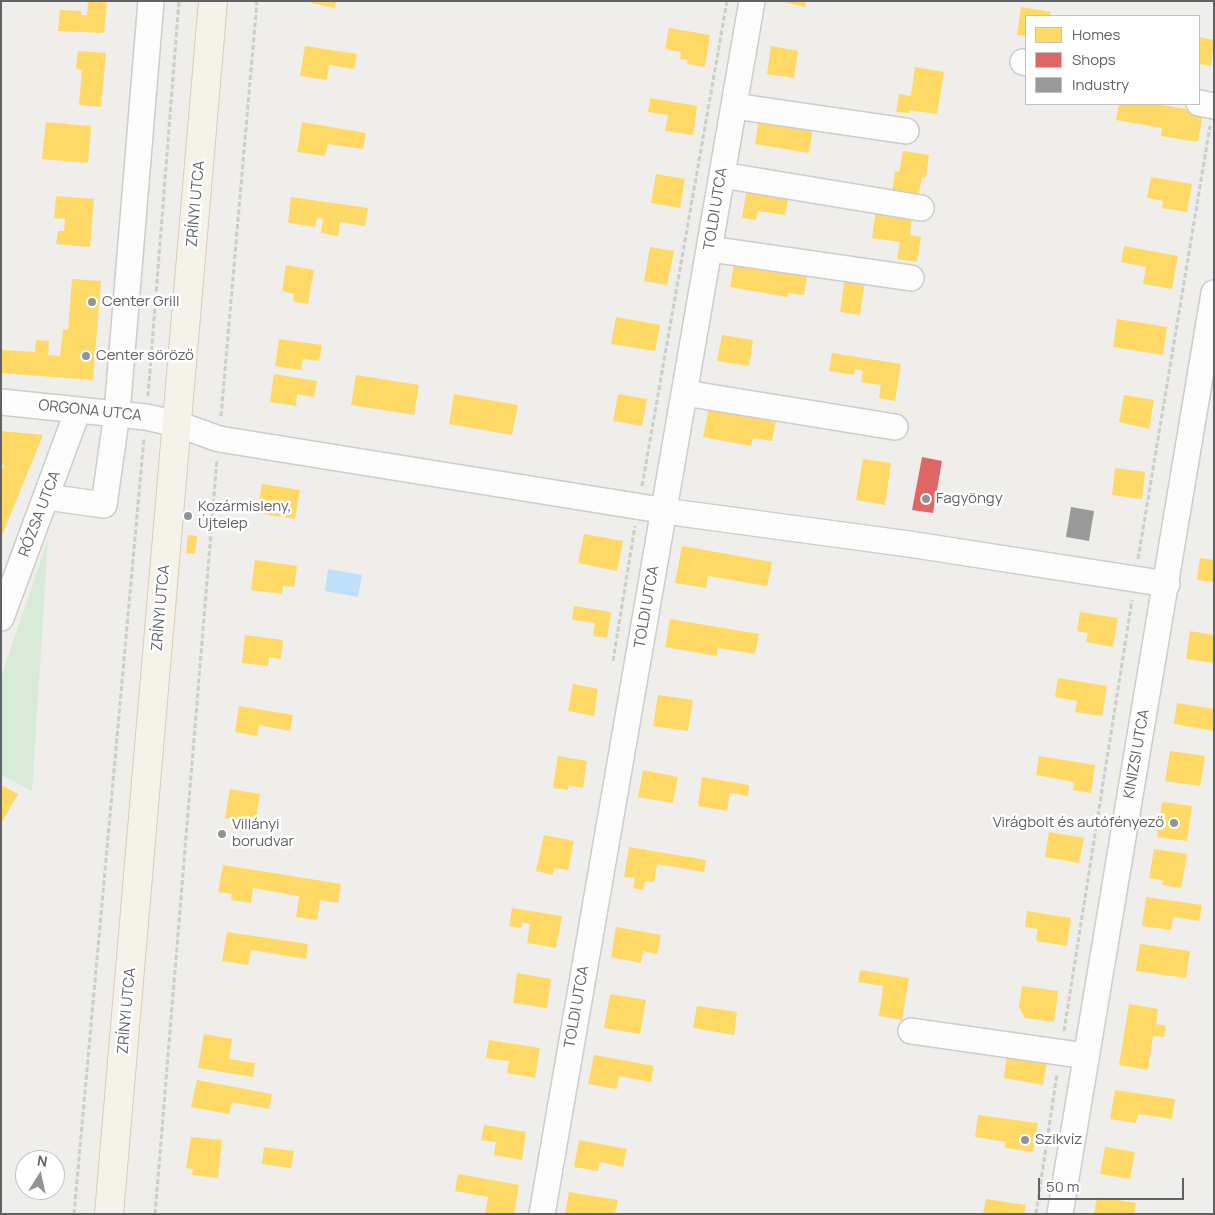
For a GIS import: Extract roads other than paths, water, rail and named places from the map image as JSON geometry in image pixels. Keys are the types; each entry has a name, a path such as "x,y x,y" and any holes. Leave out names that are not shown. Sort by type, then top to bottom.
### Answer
{"main road":[{"name":"ZRÍNYI UTCA","path":"109,1214 213,1"}],"street":[{"path":"47,497 104,505 117,413 151,1"},
{"name":"TOLDI UTCA","path":"542,1214 752,1"},
{"path":"734,106 906,131"},
{"path":"722,176 921,208"},
{"path":"710,248 911,278"},
{"name":"KINIZSI UTCA","path":"1060,1214 1167,584 1214,294"},
{"path":"685,392 895,427"},
{"name":"ORGONA UTCA","path":"1,402 146,417 177,424 218,439 664,510 909,544 1167,584"},
{"name":"RÓZSA UTCA","path":"1,618 78,410"},
{"path":"911,1031 1086,1056"}],"water":[{"path":"328,569 362,575 358,597 325,591"}],"place":[{"name":"Center Grill","path":"92,302"},
{"name":"Center söröző","path":"86,356"},
{"name":"Fagyöngy","path":"926,499"},
{"name":"Kozármisleny, Újtelep","path":"188,516"},
{"name":"Virágbolt és autófényező","path":"1174,823"},
{"name":"Villányi borudvar","path":"222,834"},
{"name":"Szikvíz","path":"1025,1140"}]}
